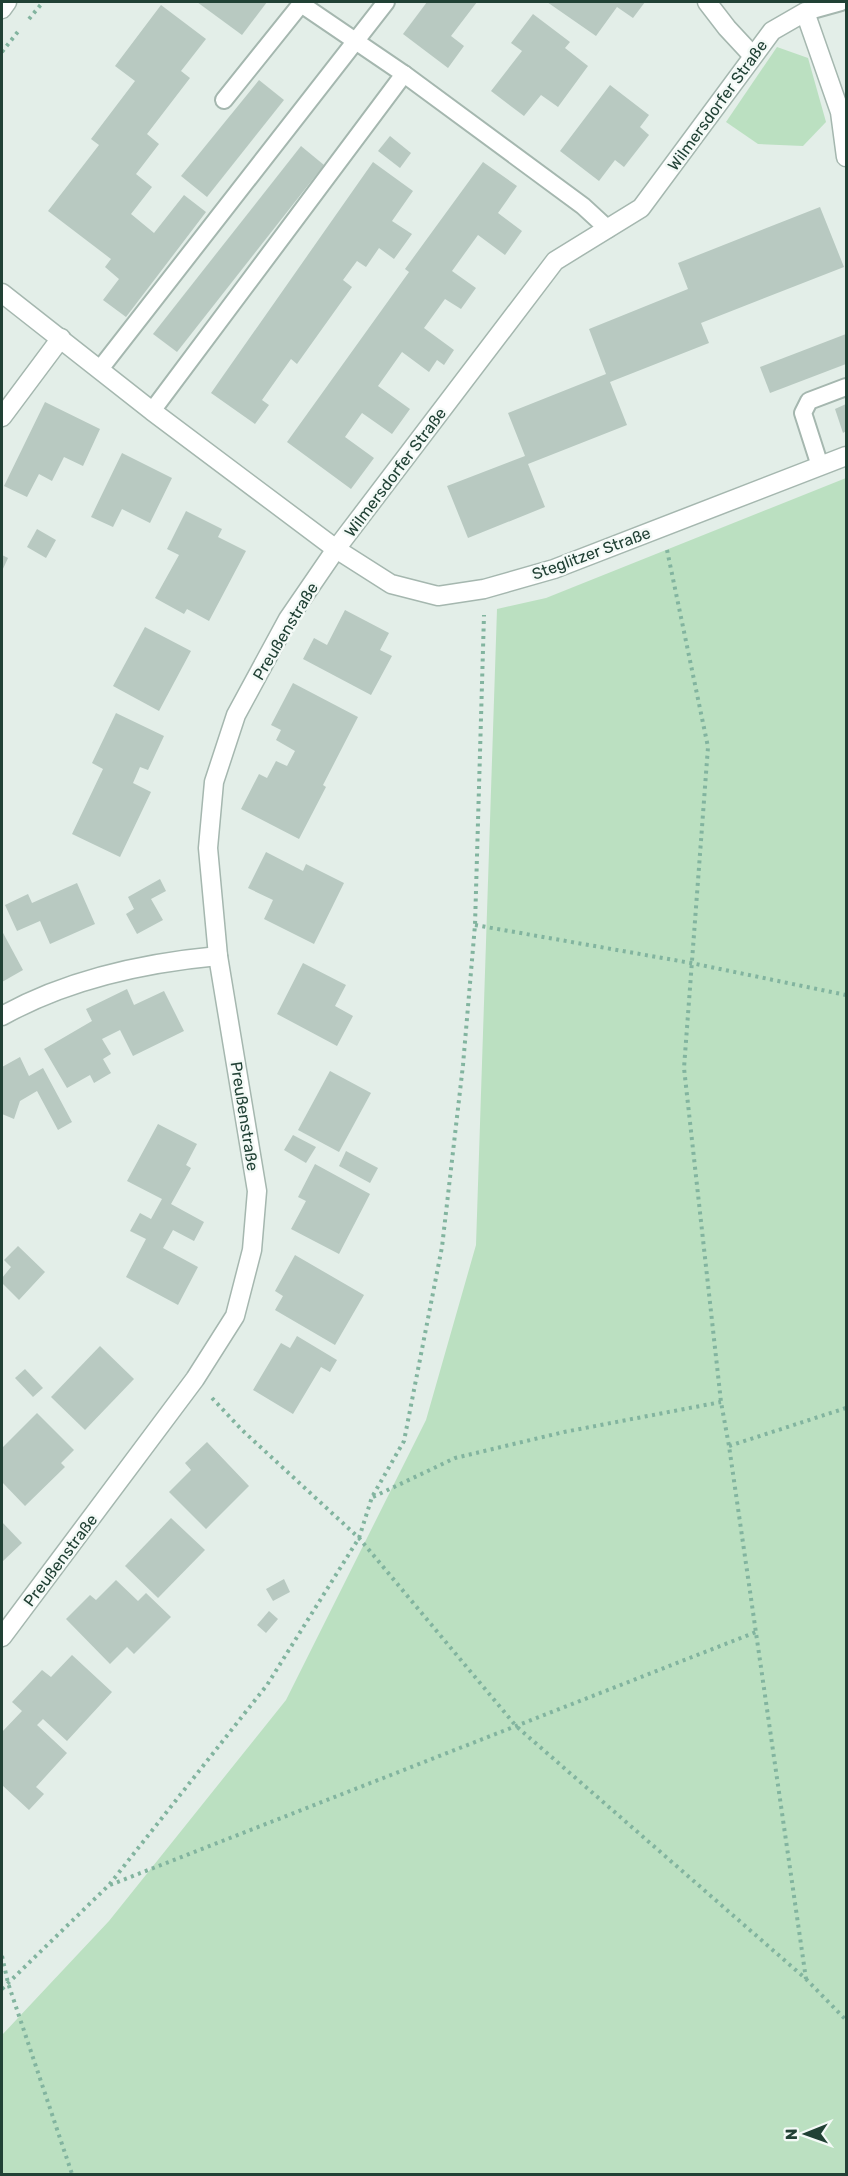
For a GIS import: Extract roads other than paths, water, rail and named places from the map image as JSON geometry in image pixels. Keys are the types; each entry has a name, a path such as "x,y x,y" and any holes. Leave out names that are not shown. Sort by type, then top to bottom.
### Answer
{"street":[{"path":"2,9 7,2"},
{"path":"707,2 726,28 753,56"},
{"path":"805,12 840,112 846,157"},
{"name":"Wilmersdorfer Straße","path":"2,293 152,411 336,549 555,261 641,208 772,31 805,12"},
{"path":"2,417 61,338"},
{"name":"Steglitzer Straße","path":"336,549 391,584 438,596 484,589 554,569 846,456"},
{"name":"Preußenstraße","path":"2,1637 195,1379 235,1316 252,1250 258,1191 218,956 208,848 214,782 236,715 288,619 336,549"},
{"path":"2,1016 54,991 111,973 167,961 218,956"}],"lane":[{"path":"100,369 386,2"},
{"path":"805,12 841,2"},
{"path":"224,100 302,4 404,74 583,206 608,229"},
{"path":"152,411 404,74"},
{"path":"819,466 803,413 809,401 846,387"}]}
